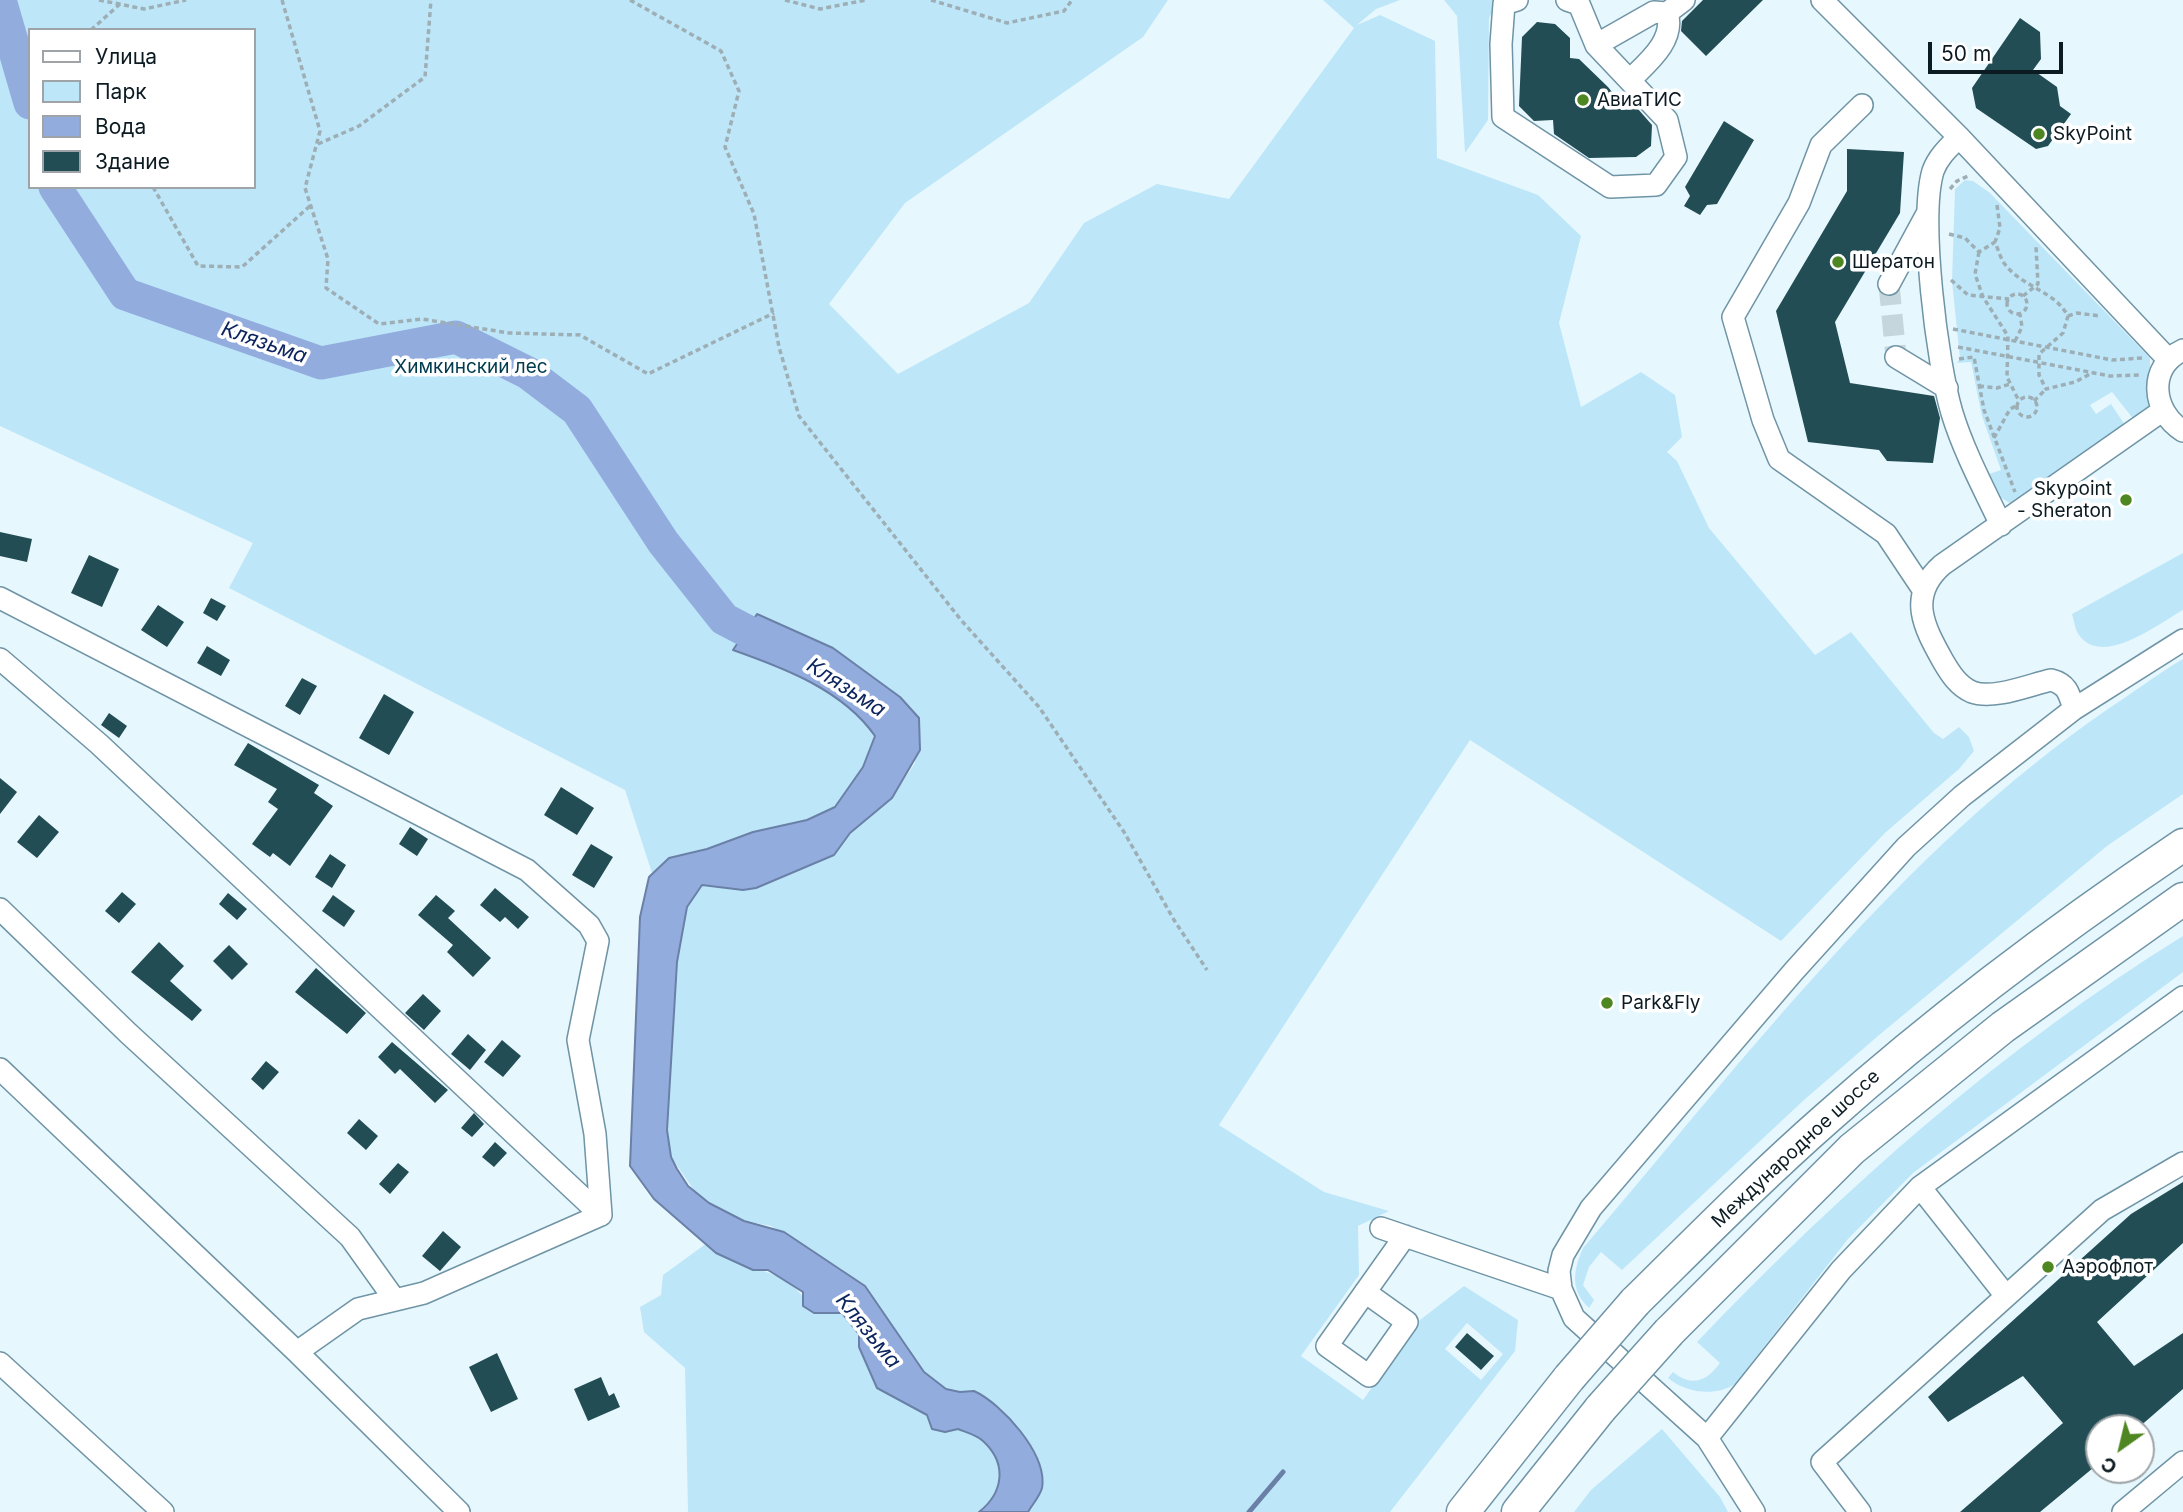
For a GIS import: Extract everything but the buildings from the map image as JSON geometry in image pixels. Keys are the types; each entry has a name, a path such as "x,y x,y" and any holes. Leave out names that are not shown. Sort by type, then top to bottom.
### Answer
{"highway":[{"name":"Международное шоссе","path":"1464,1512 1569,1378 1635,1302 1825,1119 1968,1000 2072,920 2183,845"},
{"name":"Международное шоссе","path":"1518,1512 1601,1408 1668,1332 1852,1149 2003,1027 2183,899"}],"street":[{"path":"1517,0 1504,4 1501,44 1503,117 1610,187 1656,185 1676,157 1667,120 1596,44 1579,4 1567,0"},
{"path":"1822,0 1959,137 2169,361 2157,393 2162,411 2183,430"},
{"path":"1630,80 1652,59 1666,38 1675,6"},
{"path":"1596,44 1654,12 1675,6"},
{"path":"1862,105 1821,145 1799,203 1733,317 1763,420 1779,459 1886,534 1924,591"},
{"path":"1959,137 1944,151 1934,170 1928,212 1947,332 1947,388 1952,413 1971,462 2001,525"},
{"path":"1889,284 1928,212"},
{"path":"1896,357 1947,388"},
{"path":"2074,709 2068,689 2061,682 2050,680 1987,694 1971,692 1958,683 1923,625 1924,591 1930,576 1942,565 2162,411"},
{"path":"0,598 527,870 589,925 598,941 578,1040 595,1134 601,1215"},
{"path":"1754,1512 1707,1438 1574,1318 1561,1289 1559,1271 1563,1255 1591,1208 1794,971 1906,847 1962,796 2074,709 2183,640"},
{"path":"0,659 99,744 601,1215"},
{"path":"0,909 128,1032 350,1237 395,1300"},
{"path":"1707,1438 1841,1270 1920,1187 2183,997"},
{"path":"0,1069 297,1352 459,1512"},
{"path":"1860,1512 1822,1462 2102,1210 2183,1163"},
{"path":"1920,1187 2006,1296"},
{"path":"297,1352 358,1309 424,1293 601,1215"},
{"path":"1381,1228 1561,1289"},
{"path":"1365,1292 1405,1237"},
{"path":"0,1363 163,1512"},
{"path":"2123,1512 2183,1462"}],"path":[{"path":"99,0 144,9 186,0"},
{"path":"282,0 320,131 305,188 328,259 326,288 379,324 422,319 509,333 580,335 648,374 774,313"},
{"path":"316,145 359,127 425,77 431,0"},
{"path":"630,0 721,51 739,91 724,147 754,214 779,347 799,416 961,620 1039,708 1124,832 1174,920 1207,970"},
{"path":"785,0 820,9 866,0"},
{"path":"931,0 1007,23 1065,11 1072,0"},
{"path":"93,28 120,4"},
{"path":"1950,196 1956,181 1966,175 1975,178"},
{"path":"154,189 198,266 242,267 311,205"},
{"path":"1994,439 2010,409 2018,403 2026,397 2034,401 2037,410 2029,417 2021,415 2018,403 2010,384 2009,340 1983,296 1975,274 1979,252 1995,242 2000,228 1995,200"},
{"path":"1949,227 1949,248"},
{"path":"1949,234 1965,238 1979,252"},
{"path":"2023,296 2035,287 2038,272 2034,252 2041,240"},
{"path":"1995,242 2004,263 2035,287 2055,298 2068,316"},
{"path":"1949,270 1950,287"},
{"path":"1949,278 1963,293 2009,299 2016,294 2023,296"},
{"path":"2020,314 2027,307 2023,296"},
{"path":"2009,299 2009,309 2020,314"},
{"path":"2068,316 2077,313 2091,316 2108,314"},
{"path":"2015,341 2022,327 2020,314"},
{"path":"2046,389 2037,362 2039,354 2063,333 2068,316"},
{"path":"1947,332 2015,341 2112,360 2169,361"},
{"path":"1947,332 2008,357 2110,376 2169,361"},
{"path":"1947,332 1958,359 1974,357 1994,439 2023,510"},
{"path":"2034,401 2046,389 2075,382 2092,373"},
{"path":"1979,386 1997,388 2010,384"}],"green space":[{"name":"Химкинский лес","path":"0,0 1168,0 1143,37 905,203 829,304 898,374 1029,303 1084,223 1157,184 1229,199 1354,28 1323,0 1400,0 1376,9 1357,25 1380,15 1435,41 1437,158 1538,195 1581,236 1559,323 1581,407 1641,372 1675,395 1682,437 1667,452 1677,461 1709,528 1815,655 1851,632 1934,733 1943,739 1959,727 1969,737 1974,751 1959,769 1886,832 1781,941 1470,740 1219,1125 1324,1192 1389,1211 1358,1226 1359,1275 1301,1356 1363,1400 1420,1320 1464,1286 1518,1320 1515,1351 1390,1512 1028,1512 1037,1493 1039,1476 1035,1460 1026,1444 1002,1416 974,1391 946,1389 924,1372 843,1270 771,1226 744,1221 698,1196 671,1157 667,1130 678,947 687,908 702,885 743,890 756,888 834,855 850,833 892,798 915,763 919,718 878,680 821,642 757,614 734,650 792,673 846,706 875,736 863,766 835,807 807,820 753,832 707,849 670,858 652,873 625,790 229,588 253,543 0,426","holes":["1467,1323 1503,1354 1481,1380 1445,1349"]},
{"path":"1444,0 1500,0 1489,18 1488,120 1465,153 1457,16"},
{"path":"1965,180 1973,181 1990,193 2150,358 2150,410 2135,421 2112,392 2090,405 2096,414 2111,404 2127,428 2011,504 2000,497 1989,474 2001,470 1982,416 1971,362 1957,363 1960,359 1952,281 1955,189"},
{"path":"2183,553 2183,610 2145,633 2115,645 2101,647 2089,644 2079,635 2072,614"},
{"path":"2183,659 2183,794 2107,846 1878,1036 1804,1100 1622,1270 1601,1252 1589,1267 1583,1285 1594,1300 1589,1308 1579,1294 1575,1280 1583,1248 1829,961 1893,892 1961,827 2032,765 2108,709"},
{"path":"2183,936 2183,972 1913,1173 1848,1239 1735,1384 1719,1391 1701,1392 1683,1387 1668,1378 1673,1372 1693,1381 1709,1375 1720,1363 1697,1342 1810,1229 1927,1123 2051,1025"},
{"path":"707,1243 734,1261 776,1276 789,1284 802,1295 814,1313 841,1313 859,1334 859,1347 877,1388 928,1415 945,1432 957,1428 983,1441 991,1450 999,1469 997,1487 987,1504 979,1512 688,1512 685,1368 644,1332 640,1307 661,1295 663,1275"},
{"path":"1662,1429 1720,1497 1728,1512 1574,1512 1591,1490"}],"water":[{"path":"757,614 833,648 900,697 919,718 920,750 892,798 850,833 834,855 756,888 743,890 702,885 687,907 677,962 667,1130 671,1157 688,1186 709,1203 744,1221 784,1232 865,1286 924,1372 946,1389 974,1391 997,1406 1020,1431 1038,1460 1042,1488 1028,1512 979,1512 993,1496 999,1478 996,1459 983,1441 958,1429 945,1432 932,1429 927,1415 877,1388 859,1347 859,1334 842,1313 814,1313 803,1306 803,1292 768,1270 753,1270 716,1253 654,1199 630,1166 640,917 649,877 669,858 707,849 753,832 807,820 835,807 863,767 875,736 846,706 811,682 733,650"}],"waterway":[{"name":"Клязьма","path":"0,0 28,96"},
{"name":"Клязьма","path":"56,189 125,294 321,363 456,337 528,373 577,410 663,542 724,619 785,651"},
{"path":"1249,1512 1283,1472"}],"tunnel":[{"path":"1889,284 1896,357"}],"place":[{"name":"АвиаТИС","path":"1583,100"},
{"name":"SkyPoint","path":"2039,134"},
{"name":"Шератон","path":"1838,262"},
{"name":"Skypoint - Sheraton","path":"2126,500"},
{"name":"Park&Fly","path":"1607,1003"},
{"name":"Аэрофлот","path":"2048,1267"}]}
